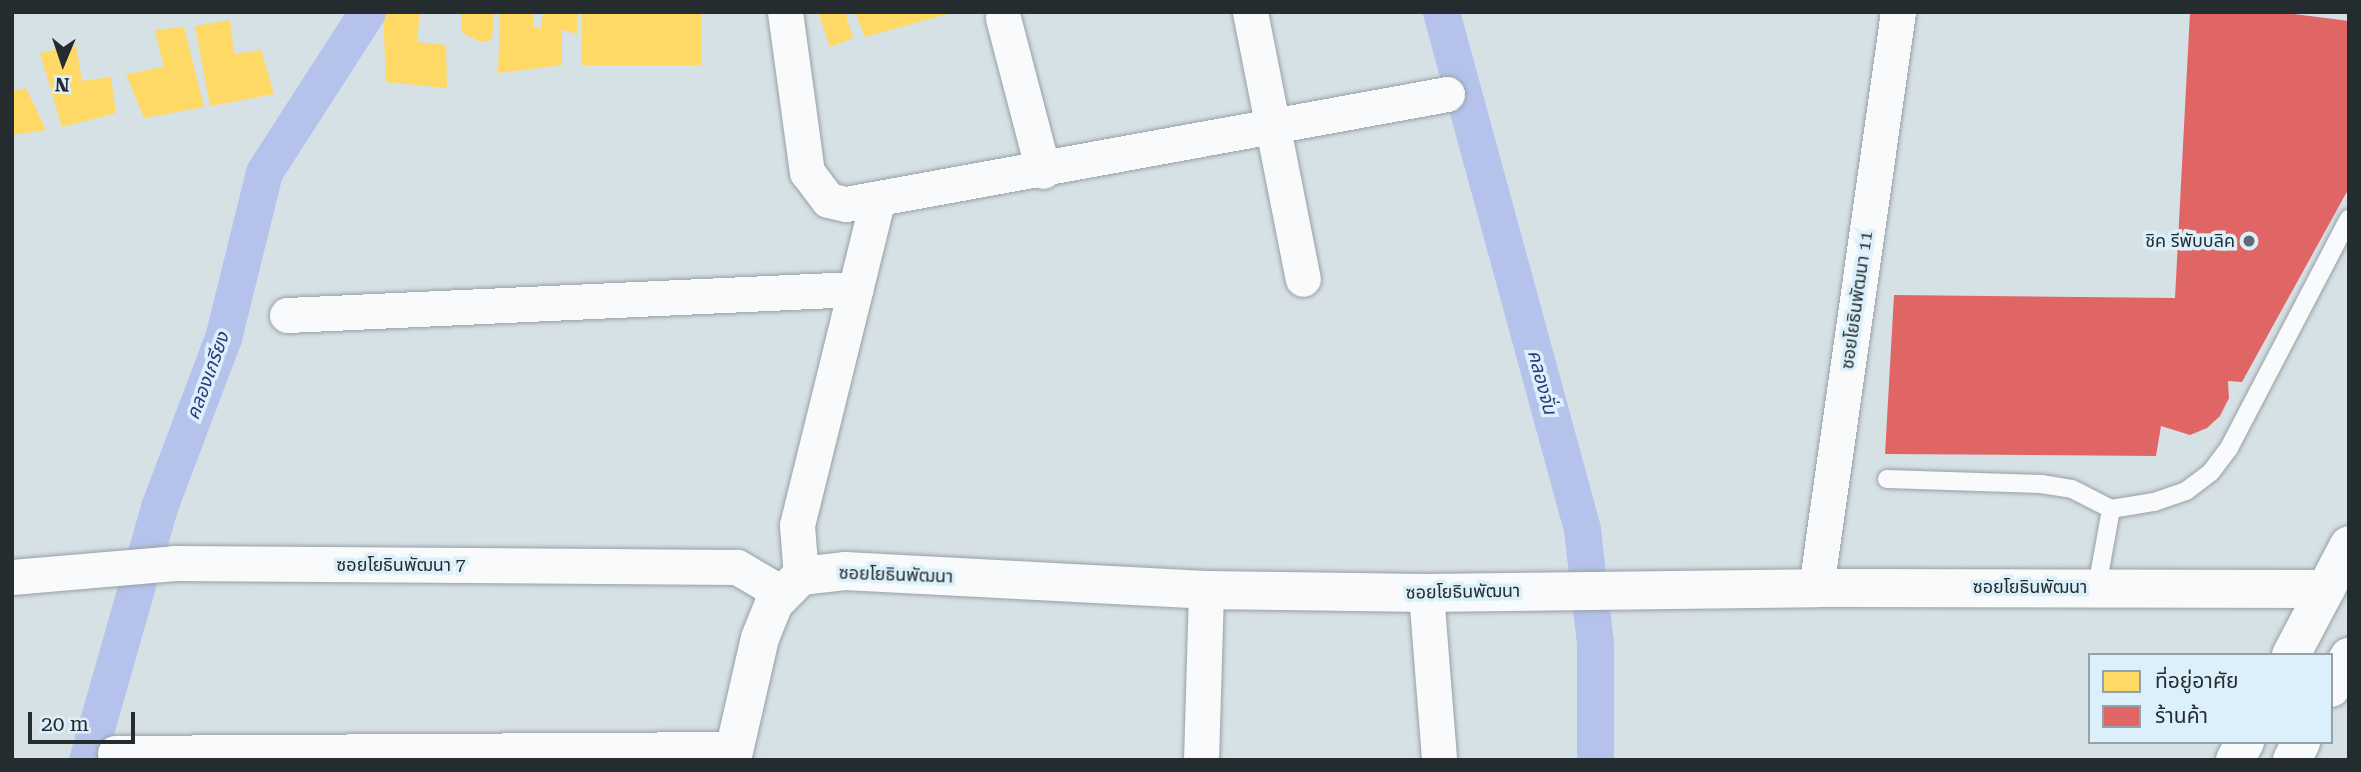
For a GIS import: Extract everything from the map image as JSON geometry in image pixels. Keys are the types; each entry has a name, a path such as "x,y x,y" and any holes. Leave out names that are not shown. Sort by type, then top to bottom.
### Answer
{"main road":[{"path":"2292,653 2349,545"},
{"name":"ซอยโยธินพัฒนา","path":"792,585 845,571 1206,590 1426,593 1816,588 2326,589"},
{"path":"734,754 760,638 774,603 792,585"},
{"path":"2333,685 2349,657"},
{"path":"2235,760 2244,744"},
{"path":"2292,760 2300,744"}],"street":[{"path":"785,12 807,172 828,200 877,202 1447,94"},
{"path":"1250,12 1303,279"},
{"name":"ซอยโยธินพัฒนา 11","path":"1816,588 1898,12"},
{"path":"1003,18 1043,170"},
{"path":"792,585 797,525 877,202"},
{"path":"287,315 855,289"},
{"name":"ซอยโยธินพัฒนา 7","path":"12,577 174,563 737,568 792,585"},
{"path":"1201,760 1206,590"},
{"path":"1426,593 1439,760"},
{"path":"116,754 734,754"}],"lane":[{"path":"1887,479 2041,484 2072,489 2111,509 2154,502 2186,491 2211,472 2229,448 2349,218"},
{"path":"2098,587 2111,509"}],"building: ที่อยู่อาศัย":[{"path":"383,12 420,12 417,42 446,45 447,88 386,82"},
{"path":"461,12 494,12 492,40 481,42 461,32"},
{"path":"500,12 534,12 533,28 541,28 543,12 577,12 577,34 562,30 562,65 498,73"},
{"path":"582,12 701,12 701,65 582,65"},
{"path":"818,12 845,12 853,38 830,47"},
{"path":"855,12 951,12 951,13 865,37"},
{"path":"230,20 234,54 261,50 274,94 210,106 195,26"},
{"path":"184,27 204,107 144,118 126,74 164,67 155,30"},
{"path":"76,45 82,81 111,77 116,113 62,127 40,53"},
{"path":"26,88 46,130 12,135 12,91"}],"building: ร้านค้า":[{"name":"ชิค รีพับบลิค","path":"2190,12 2279,12 2349,21 2349,188 2242,382 2228,381 2229,398 2220,416 2207,428 2190,435 2161,426 2156,456 1885,454 1894,295 2175,298"}],"waterway":[{"name":"คลองเกรียง","path":"87,760 159,507 223,338 264,172 367,12"},
{"name":"คลองจั่น","path":"1441,12 1582,529 1595,643 1595,760"}],"place":[{"name":"ชิค รีพับบลิค","path":"2249,241"}]}
